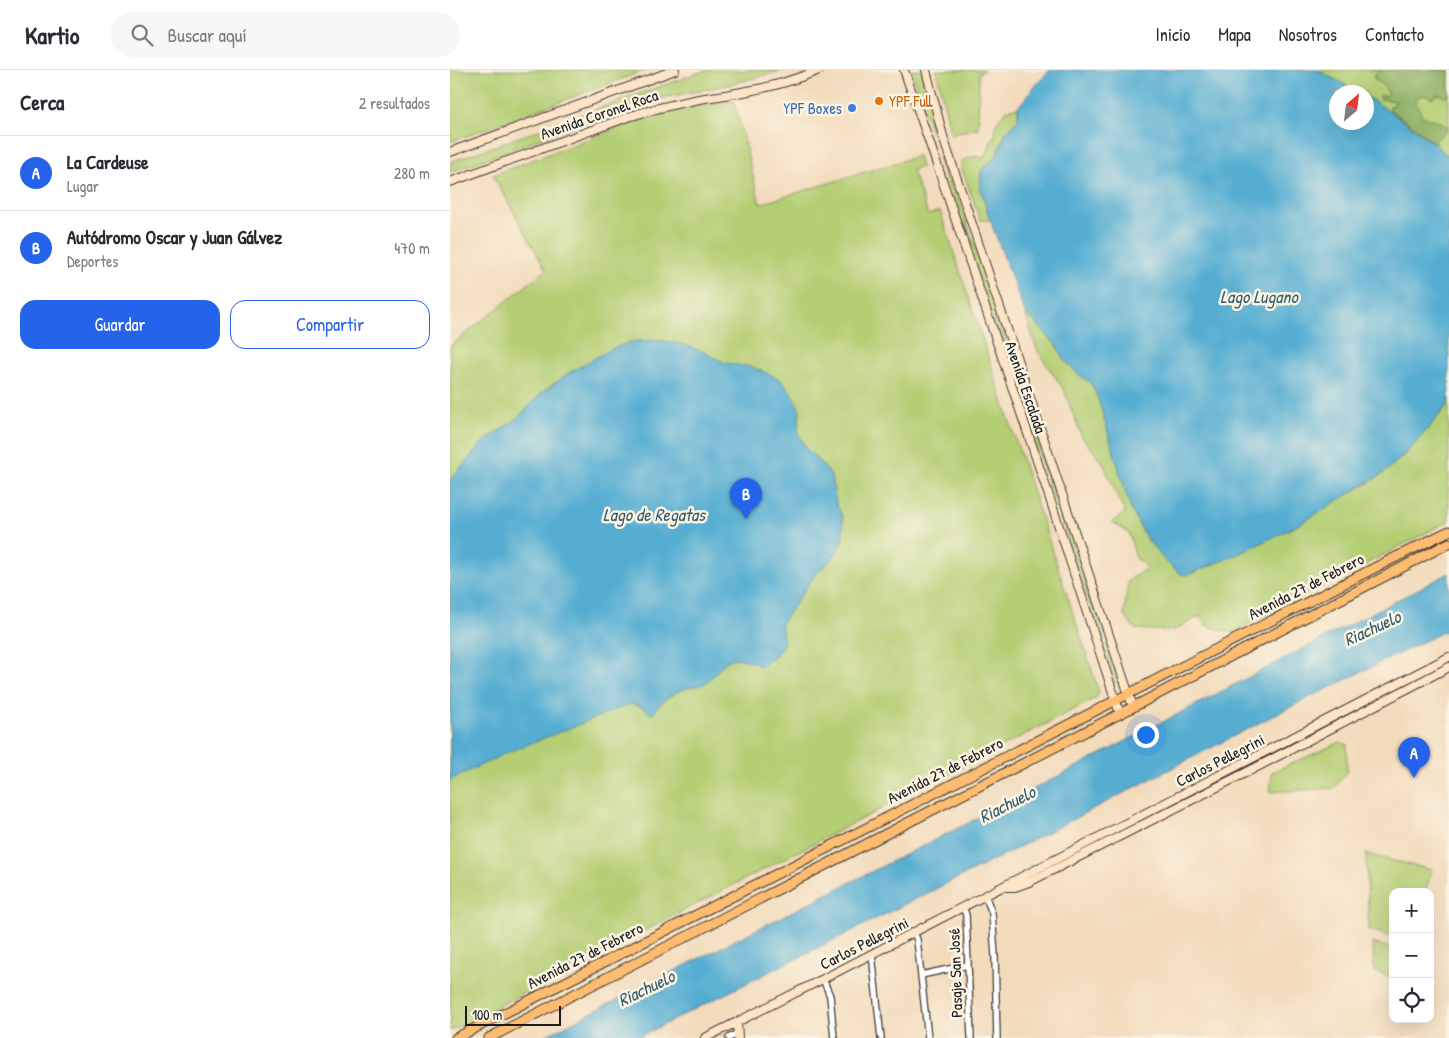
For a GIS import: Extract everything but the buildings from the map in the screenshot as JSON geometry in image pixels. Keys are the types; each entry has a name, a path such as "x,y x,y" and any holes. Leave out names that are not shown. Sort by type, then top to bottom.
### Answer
{"main road":[{"name":"Avenida Coronel Roca","path":"450,152 675,70"},
{"name":"Avenida Coronel Roca","path":"450,182 648,110 772,86 819,70"},
{"name":"Avenida Escalada","path":"904,70 1120,714"},
{"name":"Avenida Escalada","path":"926,70 944,140 1133,707"},
{"path":"930,144 944,140"},
{"name":"Avenida 27 de Febrero","path":"456,1038 1128,693 1449,531"},
{"name":"Avenida 27 de Febrero","path":"488,1038 1449,543"},
{"name":"Carlos Pellegrini","path":"706,1038 1449,657"},
{"name":"Carlos Pellegrini","path":"1003,887 1015,887 1029,882 1256,768 1449,667"},
{"path":"737,1022 738,1036"}],"street":[{"path":"985,896 991,909 993,922 997,1038"},
{"name":"Pasaje San José","path":"963,907 966,915 971,1038"},
{"path":"914,932 917,940 928,1038"},
{"path":"872,954 881,1038"},
{"path":"921,974 968,965"},
{"path":"823,979 830,996 834,1038"},
{"path":"729,1038 738,1036"}],"green space":[{"path":"450,70 646,70 450,142"},
{"path":"706,70 783,70 728,85 630,106 450,172 450,162"},
{"path":"911,70 922,70 939,134 937,136 931,132"},
{"path":"936,70 985,70 979,73 978,128 951,134"},
{"path":"1317,70 1449,70 1449,157 1409,125 1374,101 1374,85 1346,85"},
{"path":"1379,70 1449,70 1449,96 1445,97 1439,94 1431,98 1424,95 1415,101 1422,116 1447,126 1446,132 1436,139 1436,145 1389,109 1390,106 1394,105 1395,101 1380,99 1379,97 1382,95 1386,96 1388,94 1385,87 1374,79 1375,74"},
{"path":"734,101 760,204 918,156 921,167 912,170 928,215 940,211 1099,692 1096,698 450,1031 450,346 546,270 493,175 625,125 684,108"},
{"path":"1018,107 1018,119 1006,132 996,157 981,170 980,187 990,220 980,220 960,163 971,157 983,158 996,133 995,124 1007,110"},
{"path":"940,154 946,160 1119,678 1119,684 1115,680 938,156"},
{"path":"1025,313 1057,346 1064,359 1077,373 1091,383 1098,398 1131,510 1147,539 1187,575 1266,540 1376,478 1412,447 1449,403 1449,521 1232,633 1207,626 1200,616 1172,631 1135,629 1124,615 1128,581 1148,567 1136,558 1129,533 1112,522 1125,513 1103,463 1082,437 1064,390 1037,350"},
{"path":"1341,742 1347,745 1347,772 1334,788 1270,792 1272,772"},
{"path":"1366,854 1432,870 1426,888 1389,888 1389,936 1369,930"},
{"path":"1373,943 1389,948 1389,976 1374,971"}],"water":[{"name":"Lago Lugano","path":"1050,70 1317,70 1346,85 1329,85 1329,130 1374,130 1374,101 1409,125 1449,157 1449,403 1412,447 1385,472 1296,526 1243,552 1187,575 1181,574 1165,561 1147,539 1131,510 1098,398 1091,383 1077,373 1064,359 1057,346 1025,313 990,220 980,187 981,170 996,157 1006,132 1018,119 1018,107"},
{"name":"Lago de Regatas","path":"658,340 682,344 704,352 725,363 752,367 780,379 794,396 800,411 798,432 806,448 831,475 836,503 843,518 843,538 837,552 814,576 781,624 784,643 775,656 761,666 743,659 731,659 705,683 670,696 654,713 650,714 644,708 631,704 506,753 450,780 450,480 483,442 515,420 542,393 567,374 611,349 634,341"},
{"name":"Riachuelo","path":"1449,573 1449,629 1288,708 1000,857 637,1038 541,1038 980,817"}],"place":[{"name":"YPF Full","path":"879,101"},
{"name":"YPF Boxes","path":"852,108"},
{"name":"Autódromo Oscar y Juan Gálvez","path":"746,519"},
{"name":"La Cardeuse","path":"1414,778"}]}
